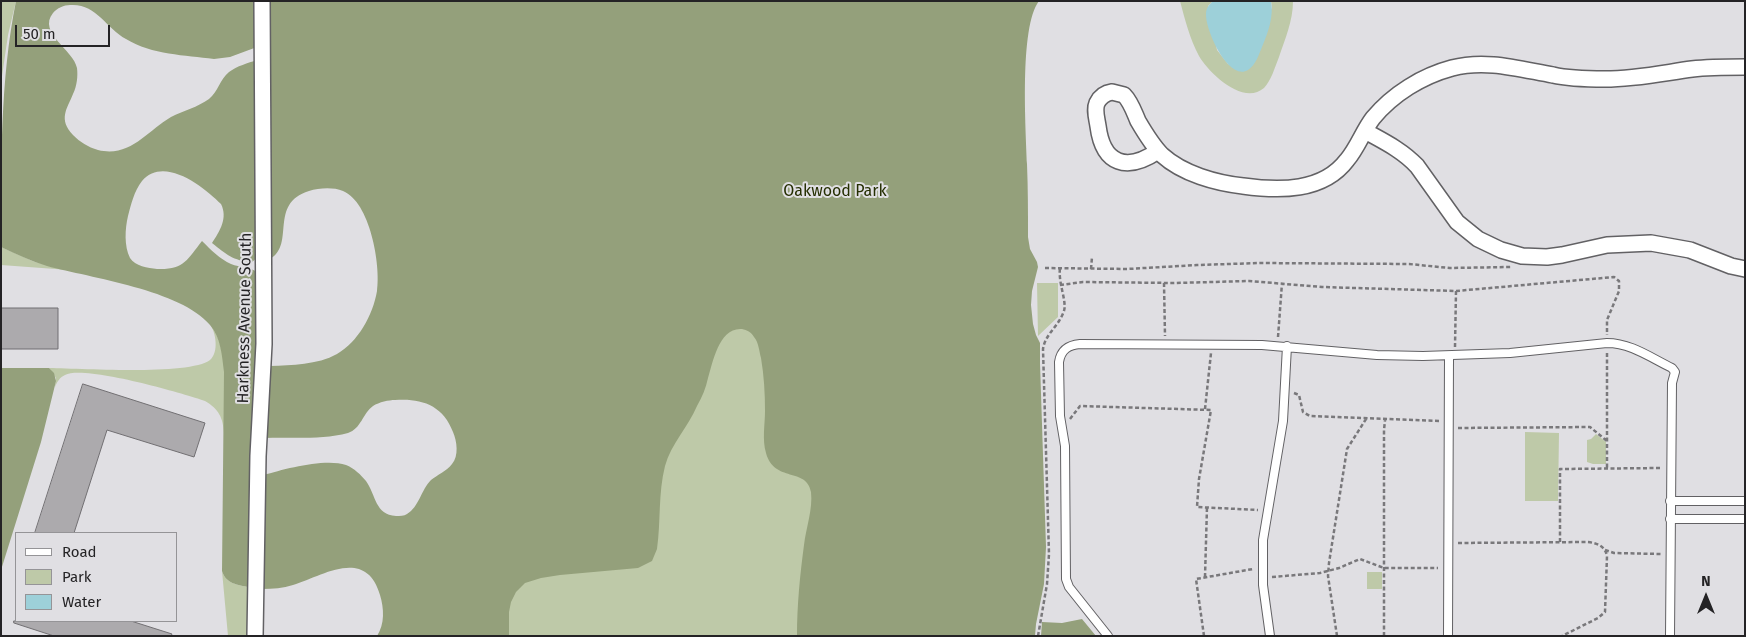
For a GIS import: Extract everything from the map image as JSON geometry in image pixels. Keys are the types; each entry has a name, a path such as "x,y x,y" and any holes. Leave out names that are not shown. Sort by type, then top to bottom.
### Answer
{"street":[{"name":"Harkness Avenue South","path":"255,636 258,462 264,344 262,1"},
{"path":"1158,151 1144,159 1132,162 1118,161 1109,156 1099,138 1096,107 1101,98 1112,92 1119,93 1125,97 1144,131 1158,151 1175,164 1214,180 1251,187 1290,188 1315,183 1332,175 1342,167 1379,111 1404,90 1431,75 1462,66 1480,64 1506,66 1565,77 1606,79 1638,78 1704,68 1745,67"},
{"path":"1364,131 1397,149 1409,158 1417,166 1457,222 1478,239 1500,250 1522,256 1547,257 1607,245 1651,243 1690,250 1731,266 1745,269"}],"lane":[{"path":"1108,636 1067,583 1065,443 1061,423 1059,362 1061,355 1067,347 1080,344 1287,346 1377,355 1452,356 1510,353 1607,343 1618,343 1628,346 1674,370 1670,468 1670,636"},
{"path":"1270,636 1262,578 1263,540 1280,438 1287,346"},
{"path":"1448,636 1449,425 1452,356"},
{"path":"1670,501 1745,501"},
{"path":"1670,519 1745,519"}],"path":[{"path":"1091,269 1092,257"},
{"path":"1045,268 1091,269 1260,263 1409,264 1450,268 1515,268"},
{"path":"1038,636 1047,584 1049,554 1043,349 1044,340 1064,310 1060,286 1060,268"},
{"path":"1060,286 1083,282 1249,281 1456,291 1614,277 1618,281 1619,287 1607,320 1607,469"},
{"path":"1164,283 1165,344"},
{"path":"1277,346 1282,283"},
{"path":"1452,356 1456,291"},
{"path":"1205,409 1211,344"},
{"path":"1285,392 1298,395 1302,410 1307,415 1449,425 1590,427 1608,441"},
{"path":"1061,423 1071,418 1080,406 1210,410 1198,482 1197,506 1267,511"},
{"path":"1337,636 1328,572 1347,450 1366,419"},
{"path":"1384,636 1385,420"},
{"path":"1560,542 1560,469 1670,468"},
{"path":"1205,577 1207,507"},
{"path":"1449,544 1593,542 1608,553 1670,554"},
{"path":"1562,636 1598,618 1605,612 1606,556 1604,549"},
{"path":"1262,578 1328,572 1360,559 1384,568 1449,568"},
{"path":"1204,636 1196,579 1262,568"}],"green space":[{"path":"1,1 16,1 8,35 1,83"},
{"path":"16,1 257,1 257,47 230,57 214,59 169,54 136,44 119,34 94,12 79,5 61,7 53,13 49,20 53,34 70,55 77,68 75,88 65,114 66,124 78,140 98,150 120,150 138,142 171,117 209,99 229,72 239,66 257,60 258,257 252,262 240,260 226,254 212,243 223,219 224,214 221,204 194,182 172,172 161,171 151,174 142,181 132,203 127,221 126,237 130,258 138,265 157,269 179,266 202,241 227,262 252,269 258,273 258,336 249,587 229,581 222,571 224,372 219,341 214,330 196,313 157,294 47,266 1,247 2,123 7,61"},
{"name":"Oakwood Park","path":"269,1 1039,1 1033,14 1029,33 1025,80 1028,237 1030,249 1038,267 1032,291 1031,305 1033,324 1040,343 1046,547 1044,584 1035,636 797,636 800,579 810,512 811,492 808,484 803,480 776,468 770,462 766,453 764,437 765,391 761,358 756,339 742,329 734,330 722,339 702,396 668,458 661,487 657,549 652,561 638,568 560,575 525,583 516,592 511,602 509,636 377,636 383,616 380,595 373,580 365,572 354,568 330,571 289,586 262,589 264,475 293,467 316,464 337,463 346,465 366,481 377,503 384,512 389,515 402,516 411,511 431,480 452,464 456,457 457,448 453,432 443,415 430,405 414,400 393,400 378,403 370,409 356,428 348,433 317,437 265,438 270,366 313,362 329,358 345,349 358,335 368,318 375,300 378,280 375,251 367,221 352,197 343,191 335,189 326,188 309,191 297,197 289,205 285,214 281,244 277,252 270,259"},
{"path":"645,1 1024,636 473,636 473,558"},
{"path":"1180,1 1213,1 1208,6 1217,50 1228,64 1245,71 1272,7 1271,1 1293,1 1292,16 1286,37 1273,74 1264,88 1256,92 1246,93 1227,85 1210,71 1196,50"},
{"path":"1,247 35,262 69,270 1,265"},
{"path":"1037,283 1058,283 1058,317 1038,336"},
{"path":"210,324 217,335 224,362 224,433 223,423 219,414 214,407 205,401 134,381 92,374 76,373 65,375 55,387 56,378 49,368 157,370 198,365 210,360 215,352 215,337"},
{"path":"1,368 49,368 54,373 56,381 41,442 1,570"},
{"path":"1525,432 1559,433 1558,501 1525,501"},
{"path":"1596,434 1606,442 1606,464 1587,462 1587,440"},
{"path":"222,571 229,581 249,587 249,636 228,636"},
{"path":"1367,572 1382,572 1382,589 1367,589"},
{"path":"1082,619 1096,636 1041,636 1042,622 1062,623"}],"water":[{"path":"1213,1 1271,1 1271,18 1266,36 1257,59 1248,70 1240,72 1233,68 1219,52 1209,31 1206,14 1207,8"}],"building":[{"path":"1,308 58,308 58,349 1,349"},
{"path":"83,384 205,423 194,457 107,430 74,532 35,532"},
{"path":"14,621 134,622 172,634 171,636 54,636 14,623"}]}
